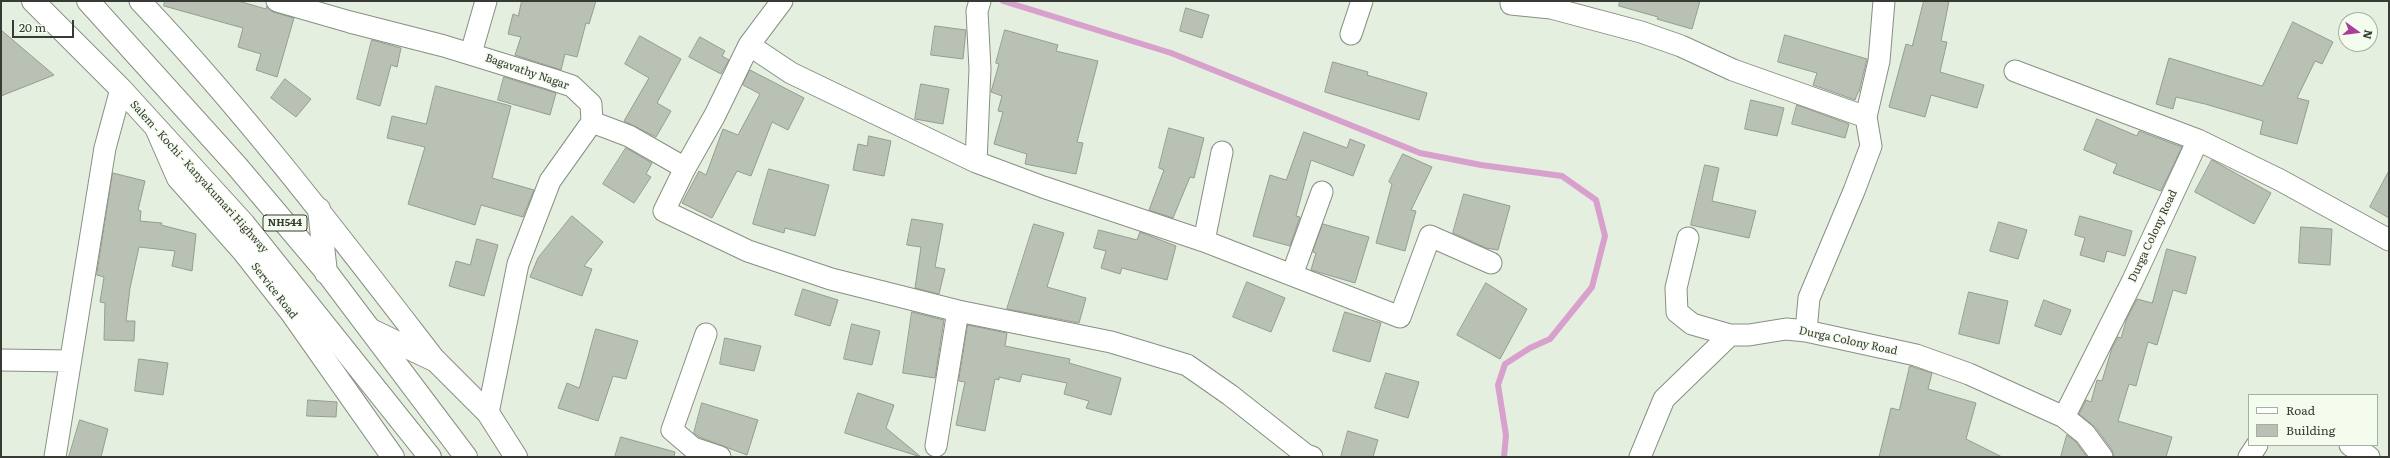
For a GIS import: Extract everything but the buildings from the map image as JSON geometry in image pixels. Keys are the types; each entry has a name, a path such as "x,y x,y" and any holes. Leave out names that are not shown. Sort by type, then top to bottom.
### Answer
{"main road":[{"name":"Salem - Kochi - Kanyakumari Highway","path":"33,1 121,89 244,224 430,457"},
{"name":"NH544","path":"88,1 236,165 326,273 371,330 466,457"},
{"name":"Service Road","path":"155,126 178,178 243,251 292,312 393,457"},
{"path":"319,209 326,273"},
{"path":"371,330 436,361 488,413 516,457"}],"street":[{"name":"Bagavathy Nagar","path":"277,1 471,53 572,86 591,104 592,122"},
{"path":"471,53 486,1"},
{"path":"782,1 749,45 715,115 685,168 664,211 748,251 808,272 958,311 1111,342 1187,365 1230,395 1306,455 1312,457"},
{"path":"1351,34 1362,1"},
{"path":"1806,330 1809,298 1854,191 1871,146 1866,117 1879,61 1884,1"},
{"path":"142,2 206,74 319,209 436,361"},
{"path":"1511,4 1551,8 1641,32 1681,46 1733,70 1866,117"},
{"path":"976,162 980,91 978,6"},
{"path":"749,45 791,72 976,162 1050,190 1204,241 1400,317 1430,236 1491,263"},
{"path":"2015,71 2198,140 2280,180 2389,240"},
{"path":"55,457 105,148 121,89"},
{"path":"488,413 518,264 550,182 592,122 629,136 685,168"},
{"name":"Durga Colony Road","path":"2064,417 2132,282 2198,140"},
{"path":"1204,241 1222,152"},
{"path":"1292,275 1322,192"},
{"name":"Durga Colony Road","path":"1688,238 1676,288 1677,312 1692,324 1730,335 1749,335 1786,329 1806,330 1916,355 1969,374 2064,417 2085,434 2102,457"},
{"path":"936,446 958,311"},
{"path":"706,334 672,430 692,452 720,457"},
{"path":"1640,457 1664,399 1730,335"},
{"path":"1,360 70,361"},
{"path":"2249,457 2257,446"},
{"path":"2352,446 2369,457"}],"waterway":[{"path":"1003,1 1171,53 1420,153 1481,165 1562,176 1596,200 1605,236 1592,287 1550,339 1530,348 1505,364 1498,385 1506,435 1504,457"}]}
